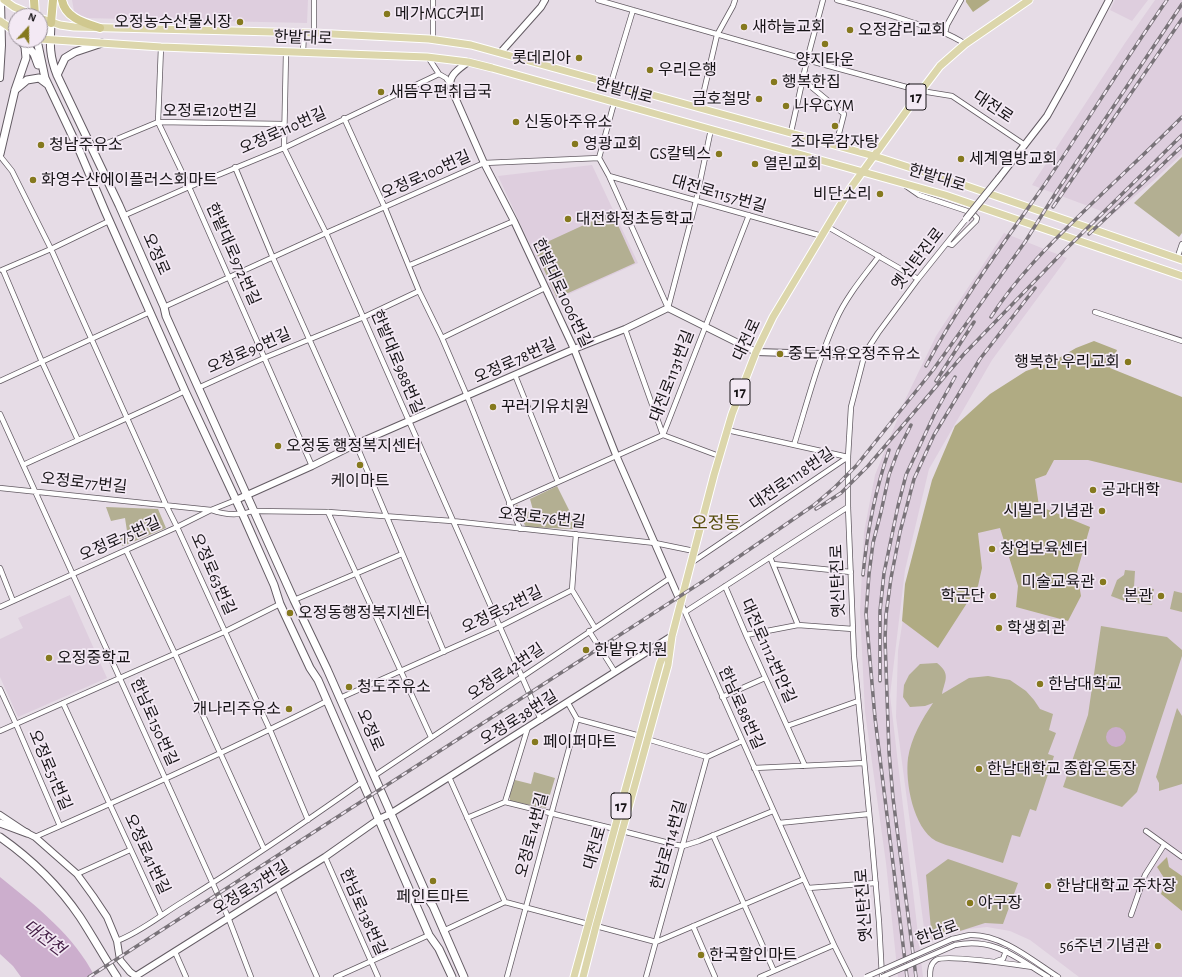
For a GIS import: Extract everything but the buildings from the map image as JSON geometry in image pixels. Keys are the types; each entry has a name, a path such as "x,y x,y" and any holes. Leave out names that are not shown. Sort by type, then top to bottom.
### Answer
{"highway":[{"path":"51,23 53,0"},
{"path":"62,0 62,5 70,16 100,28"}],"main road":[{"path":"3,0 16,8"},
{"name":"대전로","path":"574,977 592,925 644,738 660,663 672,636 727,430 737,399 756,352 773,317 850,189 921,90 940,66 964,44 1029,0"},
{"name":"한밭대로","path":"48,22 74,27 304,32 433,40 471,45 501,52 611,84 791,132 874,156 961,184 1180,259"},
{"name":"오정로","path":"51,23 51,59 57,75 93,149 164,307 166,316 246,496 340,698 390,814 464,977"},
{"name":"한밭대로","path":"50,40 160,47 427,57 468,62 945,195 1182,276"},
{"path":"57,75 66,58 75,52 102,43"},
{"path":"0,155 15,90 26,58 25,48"},
{"path":"29,48 34,54 38,66 45,78"},
{"name":"오정로","path":"38,48 45,78 54,95 185,391 243,515 274,585 280,604 310,668 318,680 429,935 439,949 452,977"},
{"path":"15,90 27,80 39,78 45,82 54,95"},
{"path":"0,823 27,833"},
{"path":"0,837 14,847 59,890 80,916 117,977"},
{"name":"대전로","path":"583,977 592,925"}],"street":[{"path":"0,78 3,0"},
{"path":"314,0 314,33"},
{"path":"433,0 433,40"},
{"path":"501,52 545,0"},
{"path":"598,0 717,35 921,90"},
{"path":"700,108 717,35 735,0"},
{"path":"791,132 807,60 823,0"},
{"path":"837,0 945,33 964,44"},
{"path":"945,33 947,25 961,0"},
{"path":"966,219 1047,116 1109,0"},
{"path":"611,84 633,10"},
{"path":"303,52 304,32"},
{"name":"한밭대로972번길","path":"160,47 158,122 189,186 312,466"},
{"name":"한밭대로988번길","path":"286,52 284,148 326,233 541,720"},
{"path":"427,57 439,74 446,78 450,84"},
{"path":"450,84 450,80 454,74 468,62"},
{"name":"오정로110번길","path":"123,216 189,186 284,148 344,118 439,74"},
{"path":"803,80 844,114 836,145"},
{"name":"한밭대로1006번길","path":"450,84 484,163 514,221 574,349 616,455 681,603"},
{"name":"대전로","path":"921,90 952,96 1025,145"},
{"path":"614,103 599,158 609,176 668,308 756,352 822,354 865,353"},
{"path":"344,118 410,265 419,291 442,338 467,396 520,529"},
{"name":"오정로120번길","path":"93,149 158,122 284,124"},
{"path":"668,308 696,201 711,129"},
{"name":"오정로77번길","path":"0,155 12,171 51,249 166,505"},
{"name":"오정로100번길","path":"164,307 484,163 599,158"},
{"path":"235,167 273,258"},
{"name":"대전로1157번길","path":"609,176 822,236"},
{"path":"898,181 919,195 974,214 977,218 976,221 952,245 948,243"},
{"path":"705,327 749,215"},
{"name":"옛신탄진로","path":"882,977 876,883 854,656 848,507 848,457 851,407 865,353 918,279 966,219"},
{"path":"78,440 1,270 51,249 109,221"},
{"path":"410,265 514,221"},
{"path":"828,227 918,279"},
{"path":"1180,259 1182,244"},
{"path":"794,445 822,354 836,319 855,288 879,256"},
{"name":"오정로90번길","path":"273,258 310,338"},
{"path":"442,338 545,288"},
{"name":"오정로90번길","path":"198,388 310,338 364,318 419,291"},
{"name":"오정로78번길","path":"246,496 356,444 574,349 625,329 668,308"},
{"path":"0,381 150,312"},
{"path":"1095,312 1182,341"},
{"name":"대전로1131번길","path":"663,435 705,327"},
{"name":"대전로1131번길","path":"625,329 663,435"},
{"path":"310,338 444,652"},
{"path":"515,375 558,482"},
{"path":"23,466 185,391"},
{"name":"한남로150번길","path":"0,414 228,917 250,977"},
{"path":"727,430 848,457"},
{"name":"대전로1131번길","path":"509,504 663,435 720,456"},
{"name":"대전로1118번길","path":"691,563 848,457"},
{"name":"오정로77번길","path":"0,488 166,505 211,510 221,514 243,515"},
{"path":"236,500 246,496"},
{"name":"오정로75번길","path":"0,607 177,527 211,510 236,500"},
{"name":"오정로63번길","path":"166,505 224,632"},
{"path":"685,612 848,507"},
{"name":"오정로76번길","path":"243,515 254,512 328,512 452,521 655,543 694,551"},
{"path":"328,512 431,737"},
{"path":"576,534 572,590 595,628"},
{"path":"126,550 264,849"},
{"path":"294,600 402,554"},
{"path":"770,557 798,625"},
{"path":"773,564 851,572"},
{"path":"0,568 14,601"},
{"name":"오정로42번길","path":"374,776 670,578"},
{"name":"대전로1112번안길","path":"725,586 805,766"},
{"name":"오정로52번길","path":"340,698 499,627 572,590"},
{"name":"한남로88번길","path":"681,603 773,811 850,977"},
{"name":"오정로63번길","path":"0,731 224,632 280,604"},
{"path":"746,635 798,625 853,629"},
{"path":"590,631 616,672"},
{"path":"224,632 270,730 308,820"},
{"name":"오정로38번길","path":"379,819 390,814 541,720 672,636"},
{"path":"722,697 765,678"},
{"path":"0,689 16,724"},
{"name":"대전로1112번안길","path":"787,726 858,701"},
{"name":"오정로51번길","path":"35,837 165,779 327,702"},
{"path":"63,703 110,804"},
{"path":"568,703 577,719 707,757 742,741"},
{"name":"오정로14번길","path":"506,977 577,719"},
{"name":"오정로51번길","path":"16,724 60,826"},
{"path":"506,802 528,728"},
{"name":"한남로114번길","path":"646,977 707,757"},
{"path":"754,768 864,762"},
{"path":"449,777 505,902"},
{"name":"오정로41번길","path":"117,941 132,935 308,820 362,782"},
{"path":"467,818 506,802 678,846 683,846 773,811"},
{"name":"오정로41번길","path":"110,804 161,915"},
{"path":"779,823 869,814"},
{"path":"0,815 35,837 77,874 107,917 117,941 120,960 130,972 137,977"},
{"name":"오정로37번길","path":"137,977 228,917 324,857 379,819"},
{"path":"1146,831 1182,857"},
{"path":"713,835 774,971"},
{"path":"1131,915 1145,875 1164,845"},
{"path":"77,874 130,850"},
{"name":"한남로138번길","path":"324,857 378,977"},
{"path":"443,930 505,902 656,942 804,879"},
{"path":"808,888 876,883"},
{"path":"277,887 317,977"},
{"path":"693,926 715,977"},
{"path":"336,977 429,935"},
{"name":"한남로","path":"866,977 952,939 971,935 991,938 1008,944 1058,977"},
{"name":"한남로","path":"882,977 955,945 966,943 982,943 996,946 1048,977"},
{"path":"760,977 834,945"},
{"path":"996,962 1003,959 1006,951"},
{"path":"175,952 186,977"},
{"path":"930,977 931,965 936,959 947,958 996,962 1032,968"}],"shaded area":[{"path":"72,0 308,0 307,23 83,18 74,11"},
{"path":"966,0 990,0 973,12"},
{"path":"1115,0 1148,0 1132,21 1110,10"},
{"path":"1155,0 1182,0 1182,154 1153,181 1112,215 1032,185 1125,43"},
{"path":"1182,157 1182,233 1179,237 1134,203"},
{"name":"대전화정초등학교","path":"592,165 638,263 556,300 498,176"},
{"path":"612,212 635,263 557,298 534,248"},
{"path":"1004,233 1067,258 992,360 929,469 905,570 890,695 923,977 898,977 886,863 865,712 860,611 864,532 875,475 905,400 936,336"},
{"path":"1094,341 1117,350 1110,368 1182,397 1182,483 1088,460 1054,460 1046,475 1035,479 1039,506 1090,527 1077,572 1081,596 1068,621 1016,607 1018,586 1000,528 978,533 982,568 978,586 938,648 902,621 905,584 932,480 955,426 990,394 1026,371 1052,362 1076,348"},
{"name":"한남대학교","path":"1109,369 1182,398 1182,977 1079,977 1030,940 1010,931 987,927 968,929 926,943 896,717 898,651 911,567"},
{"path":"557,486 576,524 573,529 526,527 515,508 517,504 521,515 533,510 530,499"},
{"path":"106,507 158,509 166,528 123,546 117,542 119,536 127,531 125,518 111,521"},
{"path":"1125,570 1135,571 1134,587 1154,589 1152,605 1127,602 1111,596 1117,580 1124,575"},
{"path":"1174,591 1182,593 1182,612 1170,609"},
{"name":"오정중학교","path":"70,595 107,678 18,717 0,677 0,639 23,628 18,618"},
{"path":"1101,626 1167,637 1182,650 1182,656 1137,792 1122,807 1063,787 1088,715"},
{"name":"한남대학교 종합운동장","path":"937,663 946,674 942,694 969,678 988,676 1010,680 1026,691 1040,709 1053,714 1049,730 1056,733 1048,754 1054,756 1036,811 1030,809 1020,837 1012,835 1003,863 936,841 928,835 922,826 912,804 907,768 909,751 918,729 933,703 925,706 910,707 903,697 904,685 909,675 920,664"},
{"path":"1177,708 1182,716 1182,784 1159,791 1159,783 1156,777"},
{"path":"534,772 555,778 546,808 510,801 510,794 515,780 531,784"},
{"path":"1167,857 1169,867 1182,876 1182,911 1161,894 1166,881 1157,867"},
{"name":"야구장","path":"948,859 1018,883 1003,924 985,923 932,940 926,875"}],"water":[{"path":"1116,727 1123,730 1126,737 1123,744 1116,747 1109,744 1106,737 1109,730"},
{"name":"대전천","path":"0,877 53,922 76,948 95,977 21,977 13,966 0,954"}],"railway":[{"path":"926,366 939,342 968,296 1045,184 1167,0"},
{"path":"89,977 705,580 814,505 835,487 856,466 933,370 1025,242 1057,191 1182,4"},
{"path":"1053,207 1182,19"},
{"path":"991,317 1011,289 1045,250 1182,117"},
{"path":"816,509 841,493 868,466 964,354 1061,254 1182,135"},
{"path":"1089,234 1182,146"},
{"path":"916,977 893,798 889,752 885,639 886,615 891,578 900,532 914,479 934,435 980,359 1035,288"},
{"path":"936,381 974,322"},
{"path":"880,681 880,611 884,573 898,506 906,475 935,413 955,377"},
{"path":"907,977 875,718 866,614 873,543 889,475 898,451 911,425"},
{"path":"863,575 872,512 889,450"}],"place":[{"name":"메가MGC커피","path":"387,14"},
{"name":"오정농수산물시장","path":"240,22"},
{"name":"새하늘교회","path":"744,27"},
{"name":"오정감리교회","path":"850,30"},
{"name":"양지타운","path":"825,44"},
{"name":"롯데리아","path":"579,58"},
{"name":"우리은행","path":"650,70"},
{"name":"행복한집","path":"774,82"},
{"name":"새뜸우편취급국","path":"381,92"},
{"name":"금호철망","path":"759,99"},
{"name":"나우GYM","path":"786,106"},
{"name":"신동아주유소","path":"516,122"},
{"name":"조마루감자탕","path":"835,126"},
{"name":"영광교회","path":"575,144"},
{"name":"청남주유소","path":"41,145"},
{"name":"GS칼텍스","path":"719,154"},
{"name":"세계열방교회","path":"961,159"},
{"name":"열린교회","path":"755,164"},
{"name":"화영수산에이플러스회마트","path":"33,180"},
{"name":"비단소리","path":"880,194"},
{"name":"대전화정초등학교","path":"568,219"},
{"name":"중도석유오정주유소","path":"780,354"},
{"name":"행복한 우리교회","path":"1128,362"},
{"name":"꾸러기유치원","path":"493,407"},
{"name":"오정동 행정복지센터","path":"278,446"},
{"name":"케이마트","path":"360,465"},
{"name":"공과대학","path":"1093,490"},
{"name":"시빌리 기념관","path":"1102,511"},
{"name":"창업보육센터","path":"992,549"},
{"name":"미술교육관","path":"1103,582"},
{"name":"학군단","path":"993,596"},
{"name":"본관","path":"1161,596"},
{"name":"오정동행정복지센터","path":"290,613"},
{"name":"학생회관","path":"999,628"},
{"name":"한밭유치원","path":"586,650"},
{"name":"오정중학교","path":"49,658"},
{"name":"한남대학교","path":"1040,684"},
{"name":"청도주유소","path":"349,687"},
{"name":"개나리주유소","path":"289,709"},
{"name":"페이퍼마트","path":"535,742"},
{"name":"한남대학교 종합운동장","path":"979,769"},
{"name":"페인트마트","path":"433,881"},
{"name":"한남대학교 주차장","path":"1048,886"},
{"name":"야구장","path":"970,903"},
{"name":"56주년 기념관","path":"1158,946"},
{"name":"한국할인마트","path":"701,955"}],"district":[{"name":"오정동","path":"716,524"}]}
